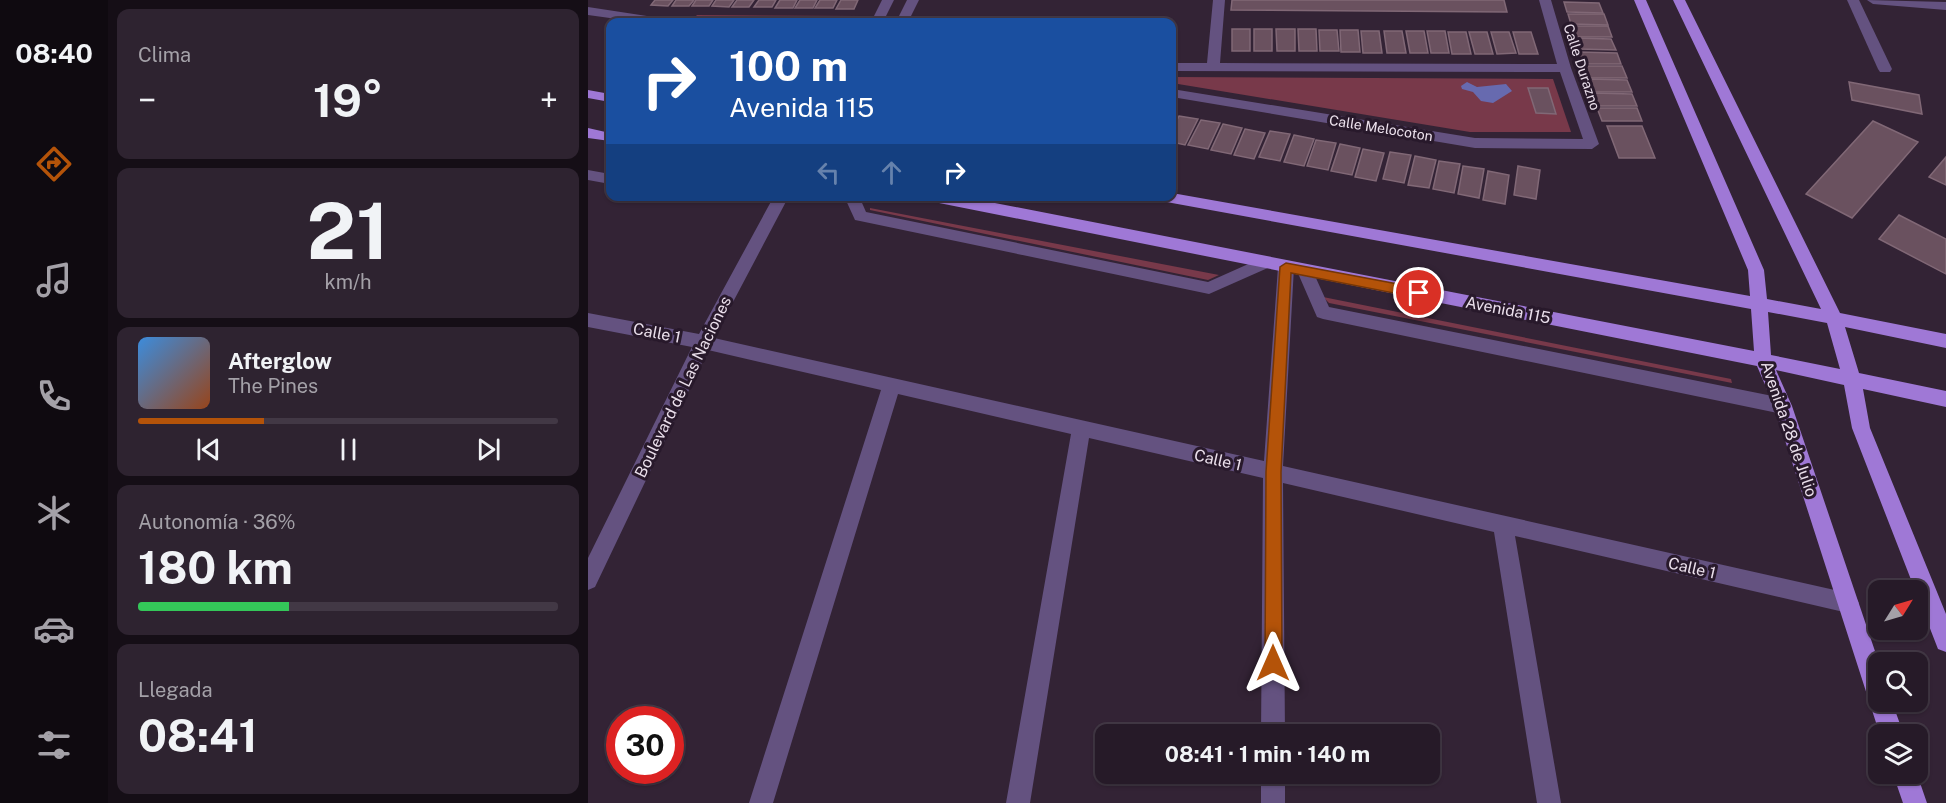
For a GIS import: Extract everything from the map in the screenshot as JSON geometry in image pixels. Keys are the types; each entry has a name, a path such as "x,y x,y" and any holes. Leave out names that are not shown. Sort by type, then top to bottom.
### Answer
{"main road":[{"name":"Avenida 28 de Julio","path":"1640,0 1756,270 1763,360 1783,406 1868,663"},
{"path":"1678,0 1834,318 1852,380 1861,428 1946,641"},
{"path":"588,94 606,97"},
{"path":"588,133 606,135"},
{"path":"1176,199 1759,304 1946,341"},
{"name":"Avenida 115","path":"954,201 1763,360 1946,399"},
{"path":"1908,784 1915,803"}],"street":[{"path":"879,18 888,0"},
{"path":"904,18 913,0"},
{"path":"1213,67 1219,0"},
{"name":"Calle Durazno","path":"1545,0 1565,68 1592,144"},
{"path":"1853,0 1885,69"},
{"path":"1873,0 1946,6"},
{"path":"588,11 634,18"},
{"path":"1176,67 1565,68"},
{"name":"Calle Melocoton","path":"1176,94 1475,143 1592,144"},
{"path":"588,175 606,178"},
{"name":"Boulevard de Las Naciones","path":"588,580 703,342 779,201"},
{"path":"853,201 860,216 1209,288 1264,263"},
{"path":"1295,269 1323,312 1783,406"},
{"path":"1273,724 1273,472 1295,269"},
{"name":"Calle 1","path":"588,320 703,342 1848,603"},
{"path":"761,803 892,385"},
{"path":"1018,803 1082,428"},
{"path":"1503,525 1549,803"},
{"path":"1273,784 1273,803"}],"shaded area":[{"path":"697,15 864,16 863,18 695,17"},
{"path":"1176,77 1553,79 1571,132 1470,132 1176,84"},
{"path":"870,208 1219,275 1208,280 870,210"},
{"path":"1323,297 1731,379 1732,383 1329,303"}],"water":[{"path":"1467,82 1477,87 1506,84 1512,91 1493,103 1481,101 1473,92 1462,89 1461,86"}],"building":[{"path":"655,0 673,0 668,6 651,5"},
{"path":"676,0 694,0 689,6 672,6"},
{"path":"696,0 713,0 709,6 692,6"},
{"path":"716,0 734,0 729,7 712,6"},
{"path":"737,0 754,0 749,7 732,7"},
{"path":"759,0 776,0 772,7 754,7"},
{"path":"780,0 797,0 793,8 775,8"},
{"path":"800,0 817,0 813,8 795,8"},
{"path":"820,0 837,0 833,8 815,8"},
{"path":"841,0 858,0 854,9 836,9"},
{"path":"1232,0 1504,0 1507,12 1231,10"},
{"path":"1564,2 1599,3 1603,13 1567,12"},
{"path":"1568,14 1604,14 1608,25 1571,24"},
{"path":"1571,26 1608,26 1612,37 1575,37"},
{"path":"1232,29 1250,29 1250,51 1232,51"},
{"path":"1254,29 1272,29 1272,51 1254,51"},
{"path":"1276,29 1295,29 1295,51 1277,51"},
{"path":"1298,29 1316,29 1317,51 1299,51"},
{"path":"1319,30 1337,30 1339,51 1320,51"},
{"path":"1340,30 1358,30 1360,52 1341,52"},
{"path":"1361,31 1379,31 1382,53 1363,53"},
{"path":"1384,31 1402,31 1406,53 1387,53"},
{"path":"1406,31 1424,31 1428,53 1410,53"},
{"path":"1427,31 1445,31 1449,53 1431,53"},
{"path":"1448,32 1466,32 1471,54 1452,54"},
{"path":"1469,32 1487,32 1493,54 1475,54"},
{"path":"1491,32 1509,32 1516,53 1497,54"},
{"path":"1513,32 1531,32 1538,54 1519,54"},
{"path":"1575,38 1611,39 1616,50 1579,49"},
{"path":"1579,52 1617,53 1621,64 1584,64"},
{"path":"1584,66 1622,66 1627,78 1588,78"},
{"path":"1589,79 1627,80 1632,92 1593,92"},
{"path":"1849,82 1919,95 1922,114 1852,100"},
{"path":"1528,88 1548,88 1556,114 1536,113"},
{"path":"1593,93 1632,94 1637,106 1598,106"},
{"path":"1597,108 1637,108 1642,121 1602,121"},
{"path":"1179,116 1198,119 1185,145 1176,143 1176,122"},
{"path":"1201,120 1220,123 1208,149 1188,145"},
{"path":"1873,121 1918,142 1852,218 1806,194"},
{"path":"1223,124 1242,128 1231,154 1211,150"},
{"path":"1607,126 1642,126 1655,158 1619,158"},
{"path":"1245,129 1265,133 1254,159 1234,155"},
{"path":"1270,131 1290,134 1280,161 1259,157"},
{"path":"1294,135 1314,139 1304,166 1284,162"},
{"path":"1316,140 1336,143 1328,170 1307,166"},
{"path":"1340,144 1360,148 1352,175 1331,171"},
{"path":"1363,149 1384,153 1376,181 1355,177"},
{"path":"1390,152 1411,155 1404,183 1383,179"},
{"path":"1415,156 1436,160 1429,188 1408,185"},
{"path":"1946,157 1946,185 1929,177"},
{"path":"1439,161 1460,164 1454,193 1433,189"},
{"path":"1463,166 1484,169 1479,198 1458,194"},
{"path":"1518,166 1540,170 1536,199 1514,195"},
{"path":"1488,171 1509,175 1505,204 1483,200"},
{"path":"1899,215 1946,239 1946,274 1879,239"}],"route":[{"path":"1273,663 1273,472 1286,267 1419,293"}]}
